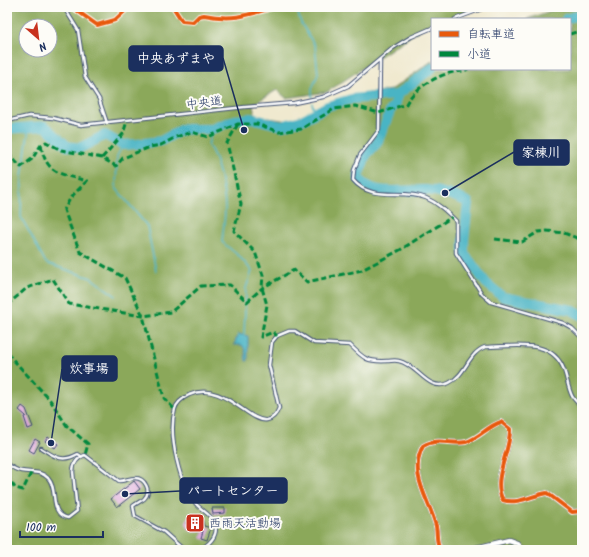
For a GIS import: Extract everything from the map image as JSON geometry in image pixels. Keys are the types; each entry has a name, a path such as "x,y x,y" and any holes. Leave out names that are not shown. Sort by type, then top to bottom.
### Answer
{"street":[{"path":"441,550 437,543 435,525 420,486 417,472 420,451 423,446 436,440 460,443 467,441 477,437 495,424 501,422 510,428 500,482 499,493 503,500 508,502 519,501 547,493 572,512 582,511"},
{"path":"468,550 509,540 517,543 523,550"}],"lane":[{"path":"58,7 65,9 78,30 85,77 99,99 107,123"},
{"path":"458,18 487,7"},
{"name":"中央道","path":"7,121 29,116 53,118 81,125 294,103 323,97 348,86 393,48 411,37 431,28"},
{"path":"380,60 379,130 360,155 354,170 353,180 359,187 372,193 423,197 441,206 456,221 456,253 482,294 491,302 563,324 572,328 582,338"},
{"path":"199,550 213,539 216,533 216,525 212,518 197,505 185,489 179,467 174,437 175,410 178,403 184,397 203,392 213,393 228,399 260,419 267,420 277,414 280,408 269,365 270,353 272,342 277,336 289,331 295,331 302,334 314,343 350,345 364,358 371,362 398,361 406,364 433,384 439,385 449,383 459,376 477,350 485,347 540,346 549,350 558,358 564,368 572,397 582,407"},
{"path":"41,448 60,458 68,460 78,454 82,456 85,455 119,481 136,478 141,479 147,488 148,493 144,499 133,506 135,516 164,532 184,550"},
{"path":"7,464 21,471 32,471 42,474 48,479 54,492 55,507 57,512 62,517 68,518 78,511 72,472 73,466 82,456"}],"green space":[{"path":"7,7 480,7 449,18 431,18 431,24 424,27 327,92 286,98 277,90 253,104 255,116 288,121 350,96 391,90 431,62 431,70 571,70 571,18 530,18 562,7 582,7 582,550 7,550"}],"water":[{"path":"238,334 248,336 248,361 246,361 245,350 242,345 234,345"}],"building":[{"path":"22,406 26,409 33,427 28,429 24,417 26,416 19,410"},
{"path":"48,437 58,444 55,448 45,441"},
{"path":"35,439 40,442 34,453 29,450"},
{"path":"134,481 140,489 117,507 111,499"},
{"path":"212,508 225,508 225,513 213,514"},
{"name":"西雨天活動場","path":"193,515 198,515 202,518 204,526 211,528 207,540 201,538 203,531 192,531 188,528 186,523 188,518"}],"waterway":[{"path":"296,7 301,23 315,46 318,74 312,89 312,97"},
{"path":"569,18 582,14"},
{"path":"431,69 397,95 396,103 390,111 377,143 366,155 358,177 364,184 371,188 389,191 426,190 447,194 468,202 464,253 486,283 503,297 572,310 582,316"},
{"path":"7,129 45,126 67,146 80,148 105,135 123,145 137,144 161,141 183,129 212,129 235,120 251,118 282,126 302,120 328,106 352,99 397,95"},
{"path":"312,103 315,113"},
{"path":"29,127 22,177 21,217 46,263 91,278 116,296"},
{"path":"212,129 208,145 217,166 225,201 222,242 239,256 252,271 246,288 244,335"},
{"path":"123,145 117,156 116,188 147,226 156,271"}],"marked path":[{"path":"571,34 582,30"},
{"path":"7,156 9,155 21,167 32,159 41,145 46,142 61,150 102,158 116,166 123,158 150,147 161,145 176,137 192,132 208,137 238,124 257,124 279,132 301,129 334,109 355,106 379,113 406,104 414,93 433,80 453,72 466,70"},
{"path":"102,158 123,134 127,121"},
{"path":"238,124 227,143 241,204 234,231 255,252 263,275 262,288 267,305 261,337 273,332 277,336"},
{"path":"41,145 43,155 51,168 56,172 87,181 71,197 64,210 80,252 125,278 143,316 164,398 175,410"},
{"path":"7,305 27,288 53,279 69,304 143,316 171,312 201,286 230,285 247,302 262,288 294,270 307,282 362,270 400,250 452,217"},
{"path":"495,239 522,242 538,232 547,231 564,233 582,240"},
{"path":"7,353 50,400 67,426 88,444 85,455"},
{"path":"7,475 15,488 23,490 32,471"}],"cycle path":[{"path":"72,7 97,25 115,20 129,7"},
{"path":"173,7 182,21 193,22 199,16 204,15 214,17 232,17 248,15 275,7"},
{"path":"441,550 437,541 436,526 421,486 419,476 419,456 423,446 434,442 466,442 501,422 510,429 508,447 499,484 503,500 519,501 547,493 572,512 582,511"}],"place":[{"name":"中央あずまや","path":"244,130"},
{"name":"家棟川","path":"445,193"},
{"name":"炊事場","path":"51,443"},
{"name":"パートセンター","path":"125,494"},
{"name":"西雨天活動場","path":"195,523"}]}
